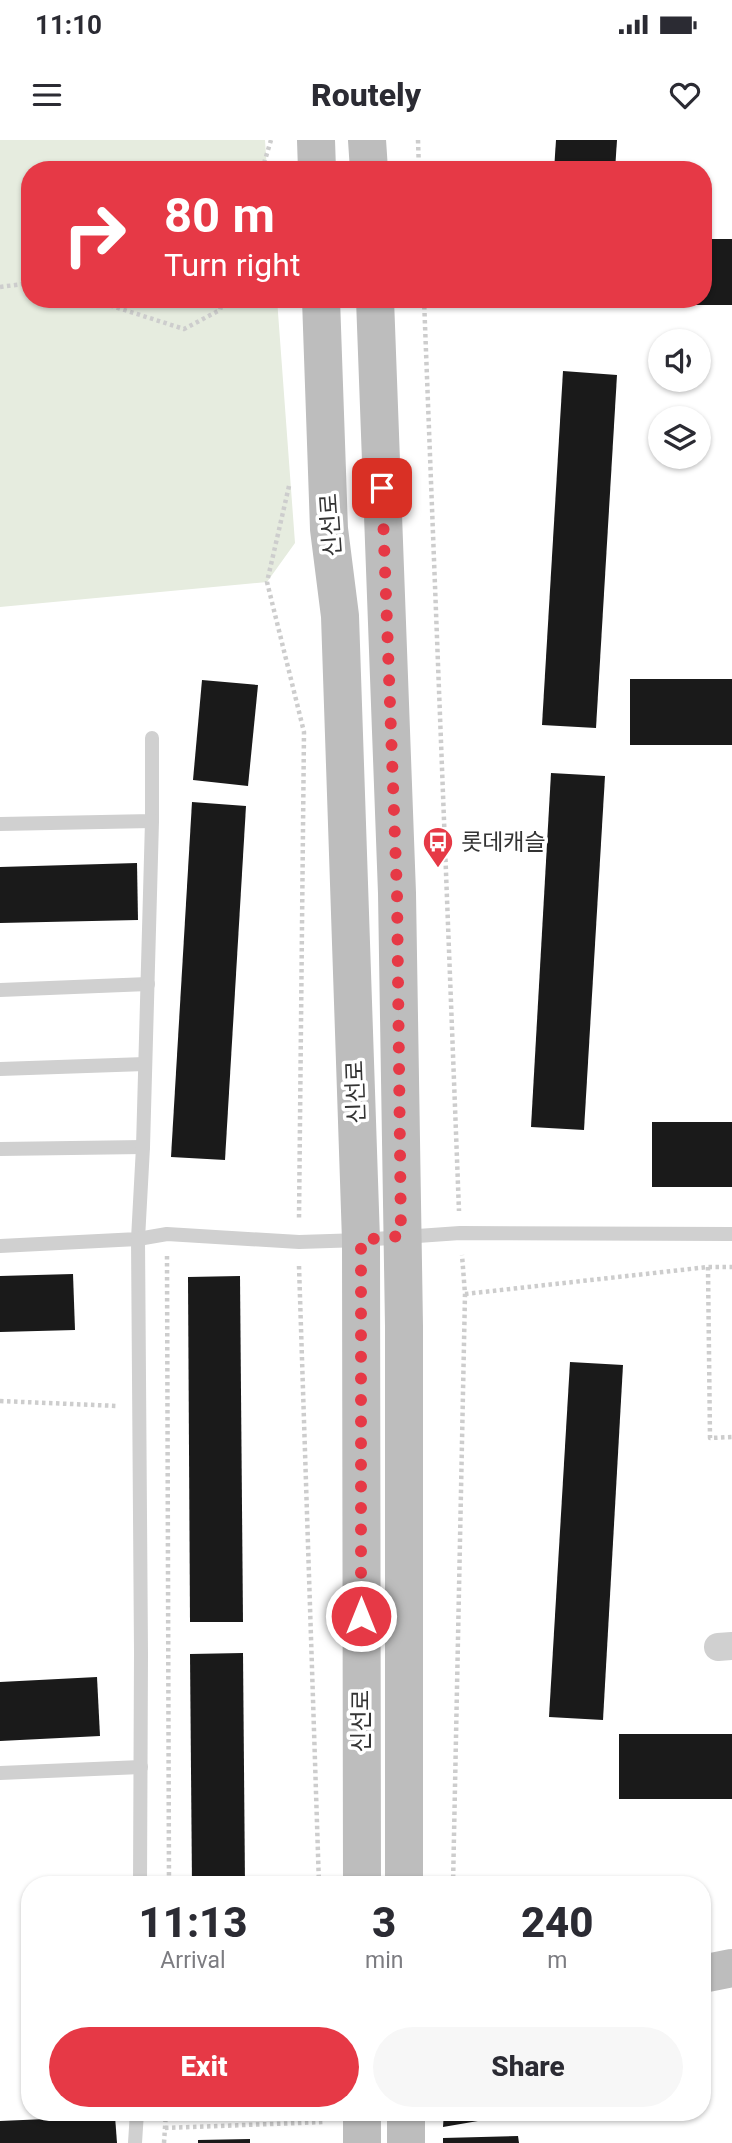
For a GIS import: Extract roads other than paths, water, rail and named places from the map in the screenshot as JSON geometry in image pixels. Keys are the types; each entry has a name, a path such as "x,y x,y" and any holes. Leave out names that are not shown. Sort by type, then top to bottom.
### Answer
{"main road":[{"path":"316,140 317,161"},
{"path":"367,140 368,161"},
{"name":"신선로","path":"321,308 329,529 340,616 361,1240 362,1876"},
{"name":"신선로","path":"374,308 397,893 404,1340 404,1876"},
{"path":"711,1972 732,1968"},
{"path":"362,2121 362,2143"},
{"path":"406,2121 406,2143"}],"lane":[{"path":"140,1876 138,1239 148,984 152,738"},
{"path":"0,824 152,821"},
{"path":"0,990 148,984"},
{"path":"0,1069 145,1064"},
{"path":"0,1149 143,1147"},
{"path":"0,1246 138,1239 167,1234 299,1242 460,1233 732,1234"},
{"path":"0,1773 141,1767"},
{"path":"135,2143 136,2121"}],"place":[{"name":"롯데캐슬","path":"438,869"}]}
